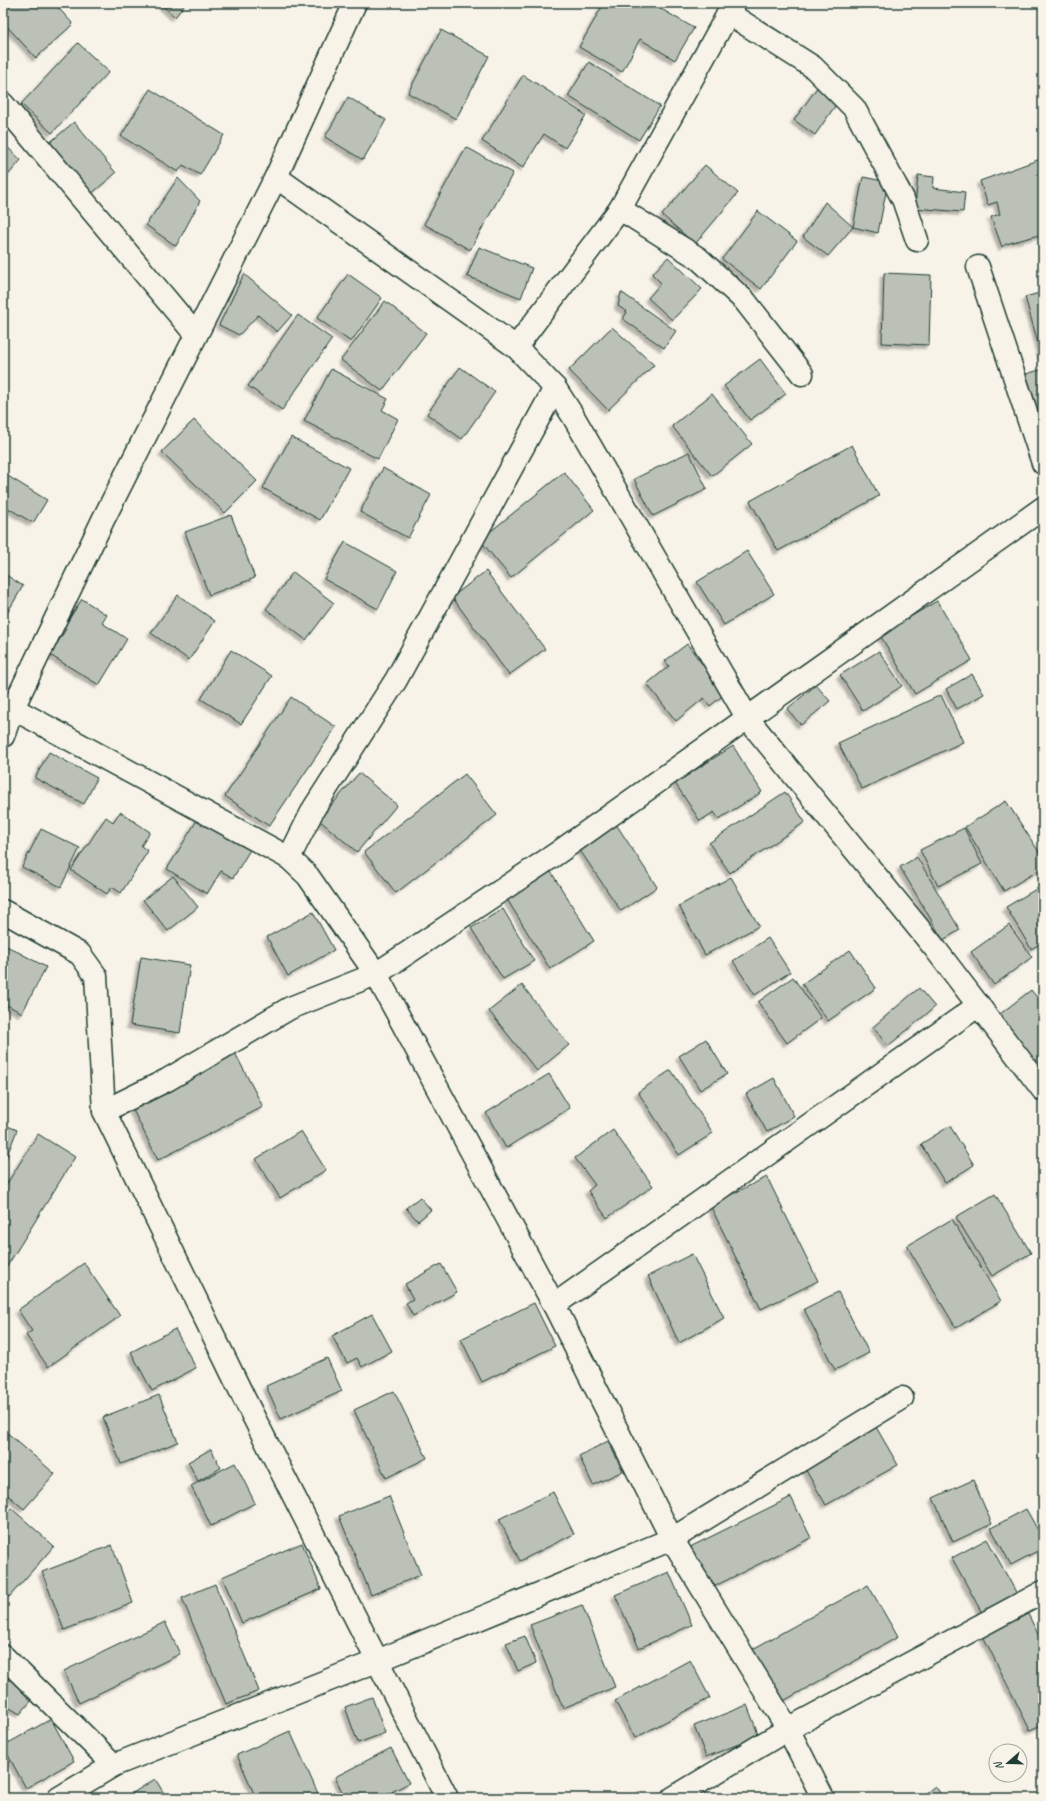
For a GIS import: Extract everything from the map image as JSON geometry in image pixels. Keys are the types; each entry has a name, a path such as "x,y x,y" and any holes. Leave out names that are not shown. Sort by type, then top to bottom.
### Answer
{"street":[{"path":"3,736 8,705 276,177 354,3"},
{"path":"516,347 620,209 731,8 813,67 854,108 903,199 918,240"},
{"path":"3,104 196,335"},
{"path":"276,177 516,347 555,388 573,416 748,719 934,947 1043,1090"},
{"path":"620,209 698,258 745,301 802,374"},
{"path":"978,267 1043,463"},
{"path":"289,858 314,808 396,680 555,388"},
{"path":"104,1111 167,1080 290,1008 376,974 556,854 1043,508"},
{"path":"8,705 289,858 308,876 376,974 554,1305 672,1539 788,1729 823,1798"},
{"path":"3,911 80,954 96,976 104,1111 244,1398 447,1798"},
{"path":"554,1305 979,1005"},
{"path":"59,1798 114,1765 377,1661 672,1539 902,1398"},
{"path":"673,1798 788,1729 1043,1592"},
{"path":"3,1656 114,1765"}],"building":[{"path":"3,3 54,3 73,24 36,58 3,22"},
{"path":"160,3 186,3 175,17"},
{"path":"604,3 651,3 694,28 675,60 640,39 622,72 579,47"},
{"path":"441,30 489,56 456,119 408,93"},
{"path":"78,43 109,72 52,133 21,104"},
{"path":"589,62 660,106 639,140 568,96"},
{"path":"523,75 586,115 565,148 544,134 523,168 482,141"},
{"path":"819,85 840,99 815,135 794,120"},
{"path":"150,89 224,135 200,175 183,165 178,172 121,136"},
{"path":"348,97 386,120 363,160 325,137"},
{"path":"74,122 116,173 84,200 41,150"},
{"path":"3,143 21,160 3,181"},
{"path":"466,147 513,173 470,250 424,224"},
{"path":"1043,158 1043,234 1006,244 1002,247 991,217 1000,214 997,202 988,205 980,181"},
{"path":"705,165 738,193 695,244 662,215"},
{"path":"918,175 934,177 933,188 965,192 963,212 915,208"},
{"path":"863,177 888,182 878,233 853,227"},
{"path":"178,178 200,201 176,246 146,225"},
{"path":"825,202 853,227 828,256 803,237"},
{"path":"758,211 797,241 761,289 722,259"},
{"path":"479,247 532,268 521,298 467,276"},
{"path":"668,257 702,289 672,320 648,298 661,283 652,274"},
{"path":"884,273 931,275 929,345 882,343"},
{"path":"244,274 292,315 277,332 258,315 239,335 219,325"},
{"path":"348,274 382,298 351,342 317,318"},
{"path":"621,292 676,331 664,348 623,319 627,312 618,306"},
{"path":"1043,292 1043,357 1042,357 1025,297"},
{"path":"385,301 426,333 382,391 341,360"},
{"path":"298,315 332,339 282,410 248,386"},
{"path":"612,327 654,365 608,410 569,370"},
{"path":"760,359 786,394 750,420 724,386"},
{"path":"460,367 495,392 462,439 427,414"},
{"path":"331,369 388,399 382,410 398,419 378,459 304,421"},
{"path":"1043,369 1043,413 1039,414 1026,374"},
{"path":"712,394 752,444 712,476 672,426"},
{"path":"194,420 257,481 225,513 162,452"},
{"path":"291,437 349,468 320,520 263,488"},
{"path":"852,445 879,496 778,551 750,501"},
{"path":"689,452 707,489 653,516 634,479"},
{"path":"383,468 431,495 408,538 360,512"},
{"path":"564,472 594,510 511,578 480,540"},
{"path":"3,473 47,500 33,523 3,505"},
{"path":"231,515 255,578 209,595 185,532"},
{"path":"345,542 397,571 378,609 324,579"},
{"path":"747,551 774,594 724,625 697,582"},
{"path":"486,571 545,649 509,675 452,597"},
{"path":"293,572 334,603 306,640 266,609"},
{"path":"3,573 23,586 3,620"},
{"path":"178,595 215,621 189,660 151,633"},
{"path":"82,599 107,615 102,623 127,639 99,685 50,655 66,629 64,627"},
{"path":"937,601 972,660 915,694 880,635"},
{"path":"687,644 725,694 710,706 704,698 676,721 647,684 669,666 665,661"},
{"path":"231,650 272,676 241,724 201,699"},
{"path":"879,651 902,686 863,711 840,675"},
{"path":"972,674 984,694 957,709 946,689"},
{"path":"816,685 830,701 801,725 787,709"},
{"path":"941,695 963,742 862,789 838,743"},
{"path":"291,697 336,727 269,826 225,796"},
{"path":"733,746 762,792 719,819 714,812 700,821 675,783"},
{"path":"49,752 97,778 84,804 35,778"},
{"path":"359,773 397,805 357,852 319,820"},
{"path":"465,774 497,815 396,893 364,852"},
{"path":"785,792 805,822 730,873 709,843"},
{"path":"1006,801 1043,858 1043,868 1004,891 965,827"},
{"path":"120,812 150,832 141,846 148,851 121,893 112,887 107,894 71,870 106,817 113,822"},
{"path":"199,817 251,848 233,878 221,871 207,894 167,869"},
{"path":"614,821 657,887 621,911 577,846"},
{"path":"964,828 982,864 938,886 920,850"},
{"path":"41,829 80,848 61,887 22,867"},
{"path":"917,857 960,930 943,940 900,867"},
{"path":"548,867 594,941 550,969 505,896"},
{"path":"173,876 198,907 168,931 143,900"},
{"path":"731,877 759,926 705,955 679,906"},
{"path":"1043,885 1043,942 1031,949 1006,907"},
{"path":"503,909 534,961 503,979 471,928"},
{"path":"313,912 334,950 288,976 267,937"},
{"path":"1009,925 1032,957 994,985 971,952"},
{"path":"768,938 790,972 755,995 733,961"},
{"path":"3,944 46,967 22,1013 3,1003"},
{"path":"850,950 876,988 828,1021 802,984"},
{"path":"141,957 190,965 180,1033 130,1025"},
{"path":"793,977 821,1018 787,1043 758,1002"},
{"path":"522,985 569,1045 537,1071 489,1011"},
{"path":"919,988 935,1007 888,1046 873,1027"},
{"path":"1031,990 1043,1005 1043,1060 1033,1068 995,1018"},
{"path":"706,1039 727,1074 700,1090 679,1056"},
{"path":"234,1051 263,1107 158,1160 130,1104"},
{"path":"671,1070 713,1133 679,1155 638,1092"},
{"path":"549,1074 570,1108 506,1148 486,1113"},
{"path":"774,1078 794,1116 767,1132 746,1094"},
{"path":"3,1124 17,1130 3,1166"},
{"path":"950,1126 974,1165 945,1183 921,1144"},
{"path":"613,1130 653,1186 607,1218 588,1191 595,1185 575,1158"},
{"path":"301,1131 326,1170 280,1198 256,1159"},
{"path":"38,1134 75,1157 6,1268 3,1266 3,1190"},
{"path":"767,1177 818,1281 761,1309 710,1205"},
{"path":"995,1194 1031,1253 992,1276 956,1217"},
{"path":"420,1197 431,1210 418,1221 406,1208"},
{"path":"952,1219 1001,1301 956,1328 907,1246"},
{"path":"692,1254 724,1318 679,1343 648,1276"},
{"path":"84,1263 120,1316 48,1367 26,1335 32,1331 18,1310"},
{"path":"441,1264 457,1292 413,1316 406,1303 413,1299 405,1284"},
{"path":"838,1292 869,1353 835,1370 804,1309"},
{"path":"534,1303 555,1346 482,1382 461,1339"},
{"path":"372,1314 392,1351 362,1367 357,1358 347,1363 332,1336"},
{"path":"175,1329 196,1368 152,1391 131,1352"},
{"path":"327,1358 342,1391 281,1419 266,1386"},
{"path":"394,1391 427,1458 386,1478 354,1410"},
{"path":"159,1395 178,1442 121,1464 103,1417"},
{"path":"876,1427 898,1465 826,1505 804,1467"},
{"path":"4,1430 55,1474 24,1509 3,1491"},
{"path":"608,1441 623,1471 593,1485 579,1456"},
{"path":"211,1449 221,1468 198,1481 188,1462"},
{"path":"235,1463 255,1503 211,1526 191,1486"},
{"path":"973,1480 992,1524 953,1542 933,1498"},
{"path":"553,1492 574,1534 520,1561 499,1519"},
{"path":"389,1496 421,1575 371,1595 339,1516"},
{"path":"791,1497 811,1538 709,1589 688,1548"},
{"path":"11,1508 54,1546 9,1597 3,1592 3,1516"},
{"path":"1026,1509 1043,1539 1043,1548 1011,1565 991,1528"},
{"path":"987,1539 1017,1594 982,1613 952,1558"},
{"path":"302,1543 321,1589 242,1623 222,1577"},
{"path":"112,1545 133,1603 64,1630 42,1572"},
{"path":"669,1572 692,1625 639,1648 615,1595"},
{"path":"215,1584 259,1691 226,1704 182,1598"},
{"path":"868,1585 898,1637 780,1703 751,1650"},
{"path":"582,1605 615,1687 563,1708 530,1625"},
{"path":"1026,1610 1043,1644 1043,1724 1030,1730 981,1632"},
{"path":"165,1622 180,1654 79,1703 64,1671"},
{"path":"525,1636 536,1663 518,1671 506,1643"},
{"path":"690,1660 710,1698 635,1738 615,1701"},
{"path":"3,1665 36,1695 20,1714 3,1704"},
{"path":"372,1697 385,1733 358,1743 345,1707"},
{"path":"747,1705 759,1736 706,1757 694,1726"},
{"path":"51,1719 74,1761 26,1788 3,1746"},
{"path":"290,1731 320,1798 256,1798 237,1755"},
{"path":"391,1748 409,1783 380,1798 345,1798 335,1777"},
{"path":"155,1779 167,1798 125,1798"},
{"path":"935,1786 944,1798 920,1798"},
{"path":"394,1792 397,1798 382,1798"},
{"path":"88,1793 90,1798 77,1798"}]}
